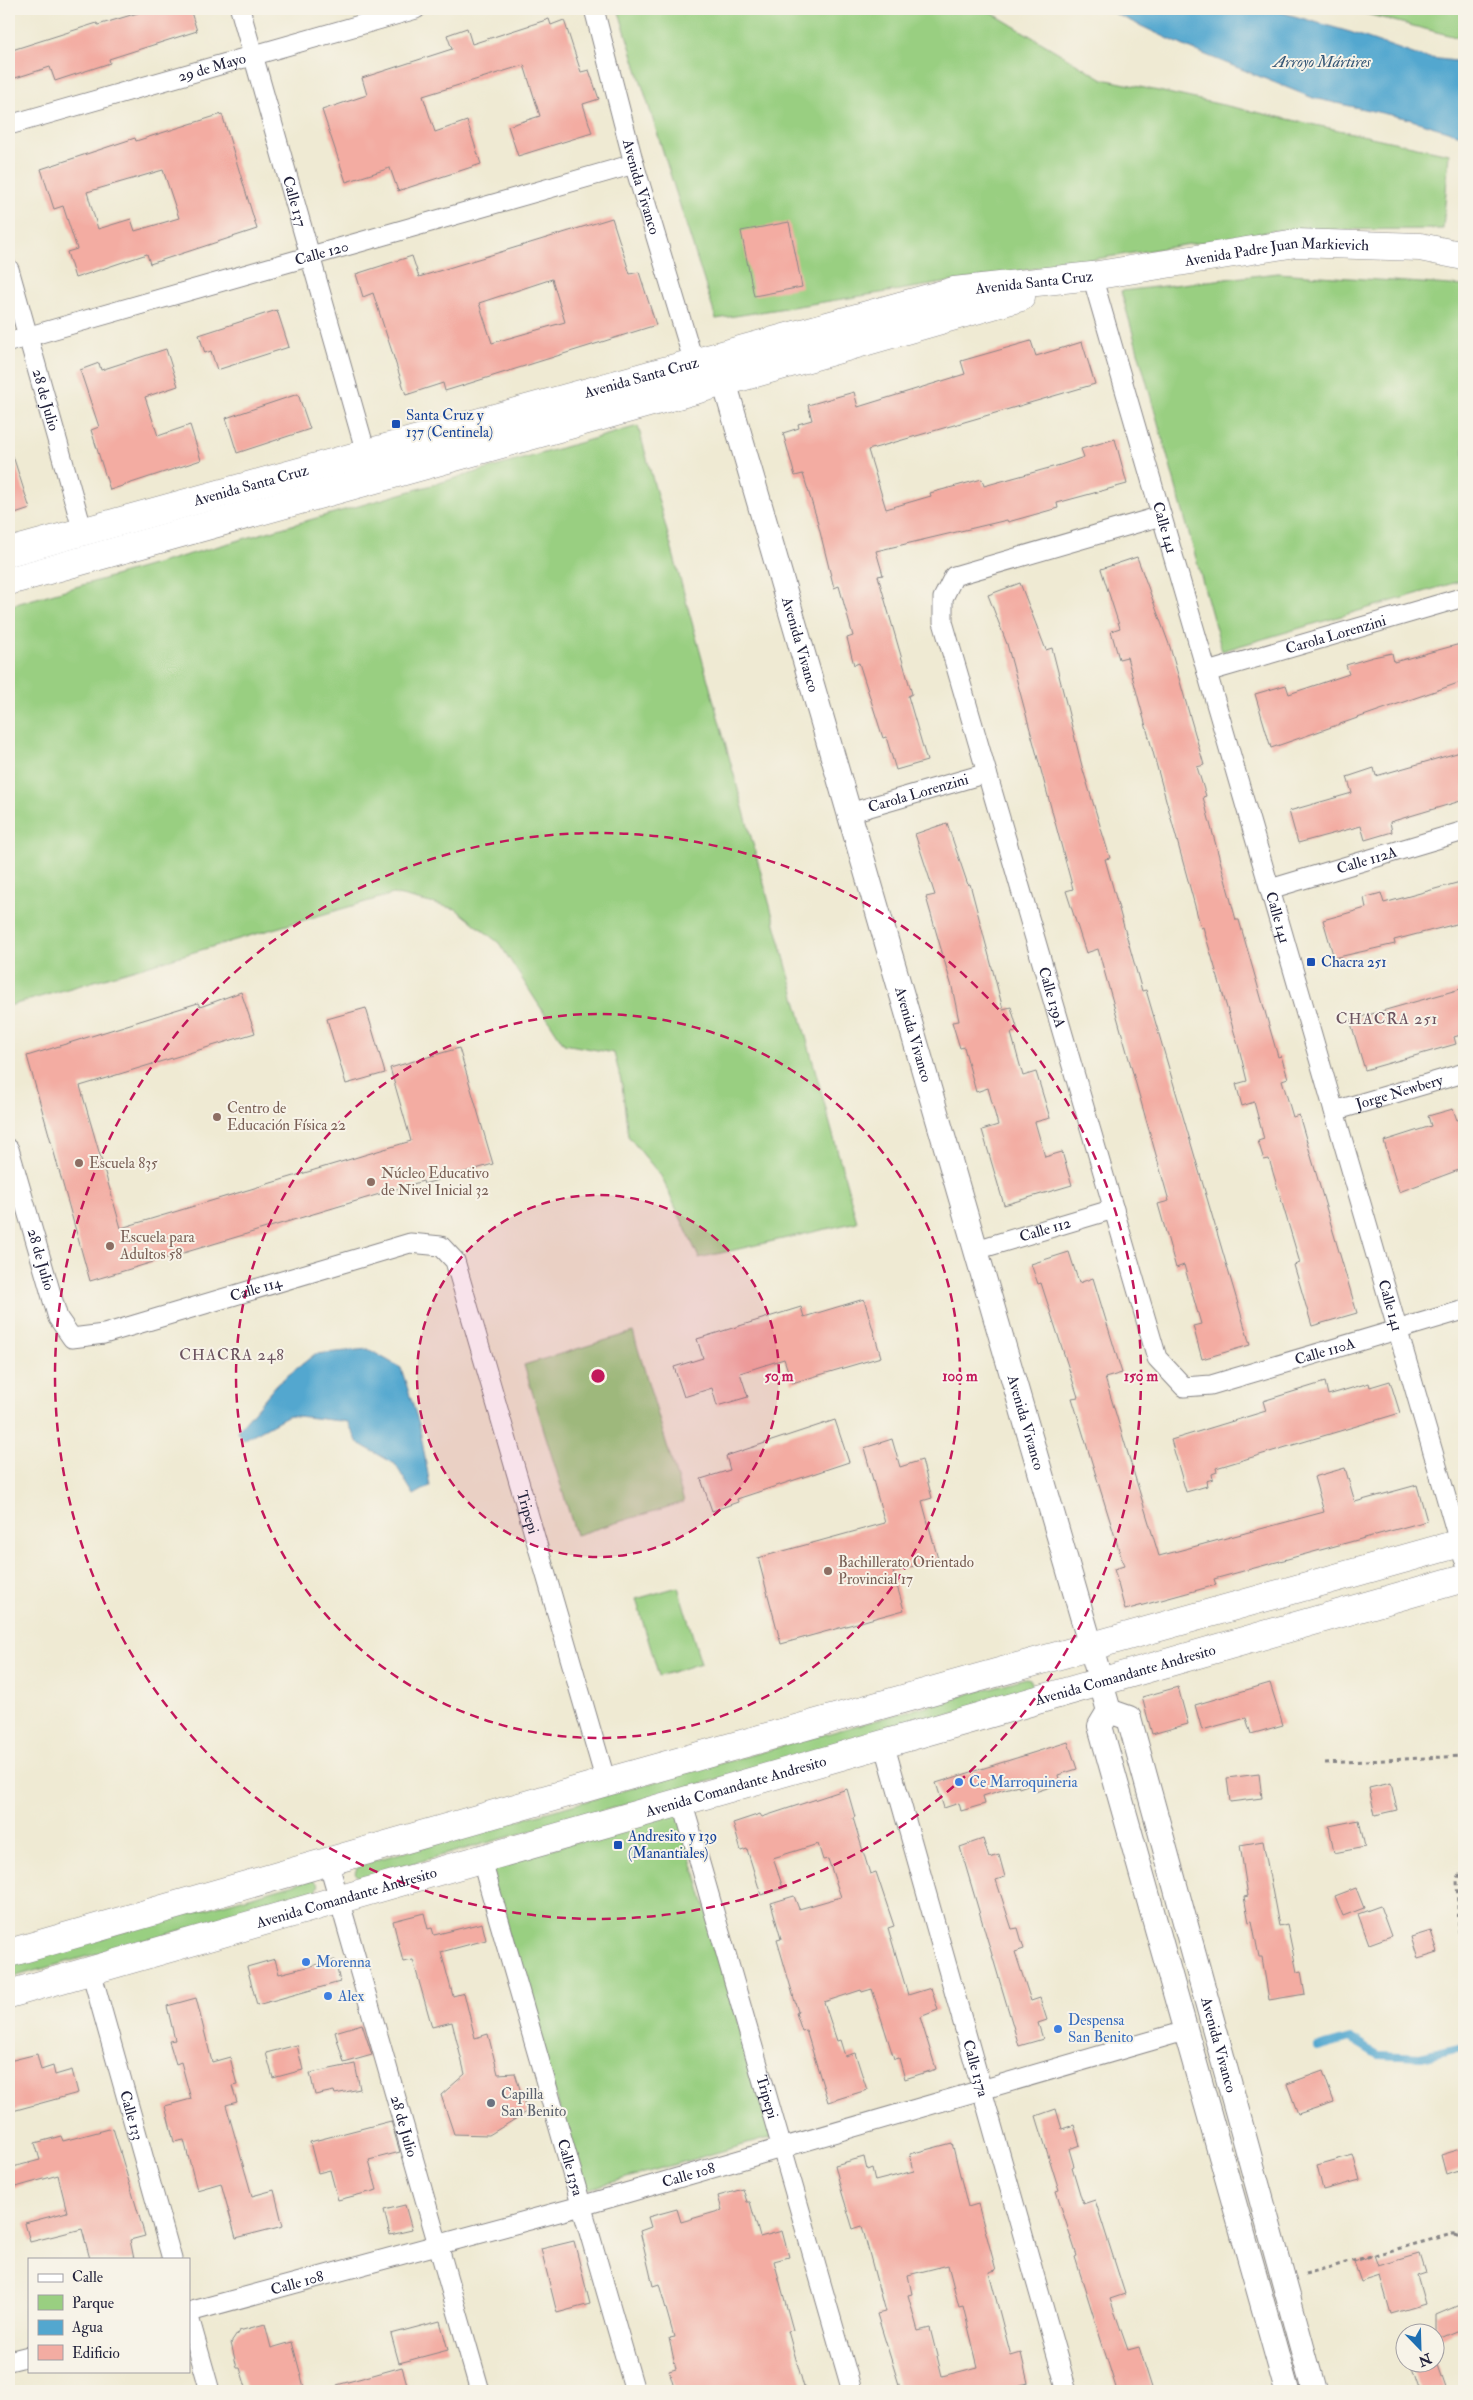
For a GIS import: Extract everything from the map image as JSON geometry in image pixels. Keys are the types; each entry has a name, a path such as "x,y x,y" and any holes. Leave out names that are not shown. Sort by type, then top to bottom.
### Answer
{"main road":[{"name":"Avenida Padre Juan Markievich","path":"1092,276 1296,243 1420,247 1464,256"},
{"name":"Avenida Santa Cruz","path":"9,552 366,453 1092,276"},
{"name":"Avenida Santa Cruz","path":"9,581 712,368"},
{"path":"9,1954 328,1861 1091,1646 1463,1548"},
{"name":"Avenida Comandante Andresito","path":"9,1994 1464,1578"}],"street":[{"name":"Calle 137","path":"240,9 366,453"},
{"name":"29 de Mayo","path":"9,125 416,9"},
{"name":"Avenida Vivanco","path":"594,9 634,164 712,368 849,814 976,1250 1101,1681 1109,1711 1100,1726 1287,2391"},
{"name":"Calle 120","path":"9,342 634,164"},
{"name":"28 de Julio","path":"9,269 83,532"},
{"name":"Calle 141","path":"1092,276 1463,1548"},
{"name":"Calle 139A","path":"1161,516 954,576 943,598 943,622 1157,1358 1184,1387"},
{"name":"Carola Lorenzini","path":"1207,672 1464,597"},
{"name":"Carola Lorenzini","path":"849,814 987,773"},
{"name":"Calle 112A","path":"1270,889 1464,832"},
{"name":"Jorge Newbery","path":"1334,1111 1464,1073"},
{"name":"28 de Julio","path":"9,1149 58,1318 72,1338"},
{"name":"Calle 112","path":"976,1250 1114,1209"},
{"name":"Calle 114","path":"72,1338 104,1334 410,1243 441,1246"},
{"name":"Tripepi","path":"441,1246 455,1261 606,1782"},
{"name":"Calle 110A","path":"1184,1387 1211,1385 1464,1310"},
{"name":"Avenida Vivanco","path":"1109,1711 1129,1718 1314,2391"},
{"name":"Calle 137a","path":"884,1743 1068,2391"},
{"name":"Tripepi","path":"682,1801 852,2391"},
{"name":"Calle 135a","path":"481,1858 635,2391"},
{"name":"28 de Julio","path":"328,1861 480,2391"},
{"name":"Calle 133","path":"91,1971 172,2258"},
{"name":"Calle 108","path":"190,2312 581,2206 1185,2031"},
{"path":"190,2321 210,2391"},
{"path":"9,2361 28,2356"}],"path":[{"path":"1325,1763 1464,1756"},
{"path":"1464,1867 1457,1880 1459,1932 1464,1936"},
{"path":"1283,2280 1452,2234 1464,2233"},
{"path":"1452,2234 1464,2238"}],"green space":[{"path":"618,9 985,9 1103,79 1449,154 1443,229 1279,230 716,319"},
{"path":"1347,9 1464,9 1464,33 1460,38"},
{"path":"1278,273 1464,286 1464,580 1222,651 1121,291"},
{"path":"638,426 857,1222 699,1258 661,1176 628,1136 622,1085 614,1053 564,1044 499,943 456,909 393,894 9,1006 9,606"},
{"path":"633,1332 684,1502 576,1535 524,1365"},
{"path":"678,1587 701,1663 659,1676 636,1599"},
{"path":"1026,1678 1030,1679 1034,1687 1028,1693 364,1877 360,1878 355,1873 358,1865"},
{"path":"678,1813 772,2137 584,2190 487,1867"},
{"path":"313,1879 319,1885 315,1893 9,1978 9,1964"}],"water":[{"name":"Arroyo Mártires","path":"1105,9 1270,9 1350,32 1422,57 1464,62 1464,136 1405,118 1313,98 1186,47"},
{"path":"368,1349 401,1368 419,1424 430,1486 414,1495 395,1464 358,1443 348,1422 289,1415 243,1440 237,1431 277,1384 315,1354"}],"building":[{"path":"151,9 190,9 197,31 109,59 110,63 55,81 50,67 9,80 9,51 97,23 98,25"},
{"path":"549,19 551,25 564,20 581,72 589,70 599,99 583,104 592,133 518,156 508,126 540,116 524,65 423,96 435,132 467,121 481,164 398,191 390,168 346,182 322,110 367,95 362,78 452,49 447,35 467,28 472,44"},
{"path":"222,114 257,229 150,264 147,254 75,278 67,252 77,249 63,206 54,209 41,169 135,138 136,141","holes":["163,170 179,218 135,231 131,219 98,229 87,192"]},
{"path":"612,218 630,274 639,272 656,325 445,391 443,383 406,395 373,293 363,297 356,274 412,256 419,277","holes":["552,279 565,322 492,343 479,303"]},
{"path":"789,222 802,287 754,296 741,231"},
{"path":"277,310 289,347 217,370 211,351 205,353 199,335"},
{"path":"1031,341 1036,356 1082,342 1095,384 868,450 886,509 931,496 930,493 982,479 984,486 1060,465 1084,457 1081,449 1115,439 1127,484 1057,503 1058,508 1008,522 1007,520 876,551 883,575 878,576 912,694 908,696 927,761 896,770 886,737 883,738 859,663 854,665 847,638 853,636 839,586 834,588 816,516 803,474 795,476 783,433 799,428 798,424 812,420 808,405 854,392 858,407 965,374 961,361"},
{"path":"166,349 178,386 145,397 158,436 190,425 201,460 110,490 91,430 99,427 80,370 99,363 101,370"},
{"path":"298,394 310,429 237,453 226,418"},
{"path":"13,456 30,509 9,516 9,457"},
{"path":"1137,557 1170,647 1204,765 1197,767 1206,796 1203,797 1236,920 1239,920 1278,1057 1281,1056 1288,1078 1282,1080 1293,1117 1299,1115 1357,1313 1312,1326 1294,1265 1300,1263 1269,1159 1264,1160 1258,1141 1264,1139 1254,1102 1242,1106 1236,1084 1247,1081 1240,1052 1203,927 1201,928 1127,657 1119,659 1111,631 1120,628 1101,569"},
{"path":"1020,583 1046,650 1052,648 1083,770 1110,858 1105,859 1142,991 1146,990 1250,1345 1202,1359 1193,1326 1201,1324 1184,1265 1176,1268 1158,1204 1169,1201 1098,949 1086,953 1066,891 1073,889 1007,644 988,595"},
{"path":"1464,643 1464,681 1271,748 1255,694 1286,685 1289,694 1349,674 1346,665 1373,657 1392,653 1394,662"},
{"path":"1464,751 1464,800 1390,822 1392,832 1365,840 1361,826 1298,843 1289,811 1352,793 1347,777 1374,768 1376,776"},
{"path":"947,823 968,885 970,884 1003,1009 1011,1007 1018,1031 1011,1033 1023,1076 1036,1072 1050,1118 1035,1122 1045,1157 1062,1152 1072,1185 1004,1205 982,1130 998,1125 988,1088 976,1092 964,1047 960,1048 952,1022 959,1021 952,987 926,897 935,895 915,834"},
{"path":"1464,881 1464,922 1394,940 1395,944 1334,958 1323,920 1366,908 1364,898 1381,893 1384,903"},
{"path":"1464,988 1464,1034 1454,1037 1456,1044 1365,1070 1350,1020"},
{"path":"241,992 255,1033 80,1086 121,1228 411,1141 390,1068 459,1048 493,1164 424,1184 423,1181 90,1281 27,1056 198,1003 200,1007"},
{"path":"366,1008 385,1073 346,1084 327,1019"},
{"path":"1453,1109 1457,1120 1464,1118 1464,1168 1399,1192 1384,1141 1431,1126 1428,1116"},
{"path":"1069,1252 1079,1283 1093,1278 1122,1373 1105,1378 1159,1556 1324,1512 1314,1477 1345,1468 1355,1502 1417,1485 1427,1521 1214,1579 1216,1585 1125,1610 1114,1569 1124,1566 1072,1398 1078,1397 1041,1283 1038,1284 1031,1264"},
{"path":"864,1299 881,1357 792,1383 784,1359 740,1373 748,1397 717,1406 712,1388 684,1397 674,1367 703,1358 697,1339 801,1307 804,1317"},
{"path":"1390,1381 1400,1413 1216,1468 1217,1472 1212,1474 1213,1479 1206,1481 1207,1486 1186,1492 1171,1440 1266,1411 1263,1401 1325,1382 1328,1395 1369,1383 1370,1387"},
{"path":"835,1420 849,1462 737,1499 738,1502 712,1511 701,1479 730,1470 726,1456"},
{"path":"892,1439 900,1467 922,1460 932,1498 922,1501 938,1559 893,1572 904,1610 781,1644 758,1558 885,1523 864,1448"},
{"path":"1270,1683 1283,1725 1251,1734 1246,1718 1202,1730 1195,1705"},
{"path":"1178,1687 1188,1724 1152,1734 1142,1697"},
{"path":"1068,1742 1077,1769 1058,1775 1060,1784 1035,1792 1033,1783 1019,1788 1018,1785 983,1796 985,1804 961,1811 959,1803 944,1808 936,1783"},
{"path":"1259,1774 1262,1798 1230,1802 1227,1778"},
{"path":"1391,1783 1397,1810 1375,1815 1369,1788"},
{"path":"847,1789 855,1817 853,1818 870,1874 876,1872 894,1926 888,1928 908,1995 931,1988 938,2010 920,2017 936,2069 905,2079 899,2058 894,2059 872,1989 862,1992 861,1990 824,2002 837,2041 840,2040 845,2056 855,2053 867,2090 828,2102 806,2030 802,2031 796,2013 798,2012 777,1940 781,1939 771,1903 794,1896 799,1909 841,1897 828,1859 823,1860 818,1844 773,1858 783,1888 761,1895 747,1849 741,1851 733,1823 760,1814 762,1817"},
{"path":"1359,1820 1365,1847 1334,1853 1329,1826"},
{"path":"983,1839 989,1858 999,1855 1005,1877 996,1880 1012,1929 1018,1928 1024,1949 1015,1952 1031,2001 1040,1998 1047,2020 1038,2023 1043,2039 1019,2046 960,1847"},
{"path":"1263,1841 1279,1926 1287,1924 1297,1972 1301,1971 1305,1994 1269,2000 1262,1957 1259,1957 1252,1921 1249,1922 1244,1897 1248,1896 1240,1845"},
{"path":"1356,1888 1364,1908 1343,1916 1335,1896"},
{"path":"1380,1906 1391,1936 1369,1944 1358,1914"},
{"path":"424,1913 428,1929 432,1928 434,1935 482,1923 486,1940 441,1952 453,1996 464,1993 475,2038 488,2034 498,2074 515,2073 527,2112 489,2135 454,2134 441,2095 465,2074 452,2022 432,2027 413,1960 403,1962 393,1921"},
{"path":"1431,1931 1438,1953 1418,1959 1411,1937"},
{"path":"275,1959 279,1974 335,1960 340,1982 257,2005 247,1967"},
{"path":"196,1998 212,2062 230,2057 237,2085 232,2086 237,2102 226,2105 252,2196 274,2190 283,2226 236,2238 221,2183 197,2190 184,2140 174,2142 165,2106 191,2099 181,2062 176,2064 169,2041 175,2040 167,2006"},
{"path":"362,2024 372,2055 344,2063 335,2032"},
{"path":"297,2045 303,2070 273,2078 266,2053"},
{"path":"37,2054 41,2070 53,2066 55,2075 72,2070 78,2093 9,2112 9,2061"},
{"path":"355,2064 360,2089 335,2094 334,2091 315,2095 310,2073"},
{"path":"1323,2071 1334,2102 1298,2114 1287,2084"},
{"path":"1056,2109 1062,2129 1074,2125 1080,2145 1069,2149 1074,2166 1072,2167 1083,2204 1095,2200 1125,2294 1110,2299 1128,2350 1139,2347 1153,2391 1117,2391 1075,2257 1077,2256 1056,2191 1059,2190 1036,2116"},
{"path":"391,2121 400,2152 369,2160 377,2190 338,2200 330,2170 318,2173 310,2142"},
{"path":"113,2128 145,2236 130,2240 134,2258 90,2258 82,2229 30,2242 25,2223 67,2212 58,2175 9,2189 9,2168 40,2160 35,2143 61,2136 63,2141"},
{"path":"952,2143 968,2207 978,2204 996,2270 989,2272 1011,2356 1021,2353 1028,2383 1020,2385 1022,2391 901,2391 877,2314 885,2312 862,2226 853,2229 835,2165 864,2157 867,2170 872,2168 875,2181 914,2171 910,2154","holes":["948,2265 959,2307 963,2306 978,2367 942,2376 930,2328 918,2331 908,2295 912,2294 908,2275"]},
{"path":"1464,2148 1464,2168 1446,2174 1441,2155"},
{"path":"1353,2155 1360,2180 1323,2190 1317,2165"},
{"path":"743,2189 747,2202 750,2202 760,2237 782,2231 789,2257 774,2261 793,2330 788,2331 805,2391 675,2391 669,2371 676,2369 669,2338 674,2337 659,2284 653,2286 640,2231 651,2227 648,2217 677,2209 681,2222 722,2210 718,2196"},
{"path":"405,2205 412,2230 390,2235 384,2210"},
{"path":"574,2241 590,2304 557,2313 541,2249"},
{"path":"1420,2254 1426,2273 1417,2276 1425,2304 1391,2314 1380,2276 1361,2282 1354,2262 1374,2255 1378,2266"},
{"path":"1464,2303 1464,2328 1446,2336 1446,2322 1436,2322 1436,2315"},
{"path":"440,2321 448,2350 399,2363 391,2334"},
{"path":"265,2324 271,2348 292,2342 305,2391 247,2391 240,2368 237,2368 231,2343 239,2331"},
{"path":"402,2367 409,2391 338,2391 337,2385"},
{"path":"1413,2372 1440,2372 1447,2391 1420,2391"}],"waterway":[{"path":"1318,2047 1350,2038 1378,2055 1420,2057 1464,2047"}],"place":[{"name":"Santa Cruz y 137 (Centinela)","path":"396,424"},
{"name":"Chacra 251","path":"1311,962"},
{"name":"Centro de Educación Física 22","path":"217,1117"},
{"name":"Escuela 835","path":"79,1163"},
{"name":"Núcleo Educativo de Nivel Inicial 32","path":"371,1182"},
{"name":"Escuela para Adultos 58","path":"110,1246"},
{"name":"Bachillerato Orientado Provincial 17","path":"828,1571"},
{"name":"Ce Marroquineria","path":"959,1782"},
{"name":"Andresito y 139 (Manantiales)","path":"618,1845"},
{"name":"Morenna","path":"306,1962"},
{"name":"Alex","path":"328,1996"},
{"name":"Despensa San Benito","path":"1058,2029"},
{"name":"Capilla San Benito","path":"491,2103"}],"district":[{"name":"CHACRA 251","path":"1387,1019"},
{"name":"CHACRA 248","path":"232,1355"}]}
